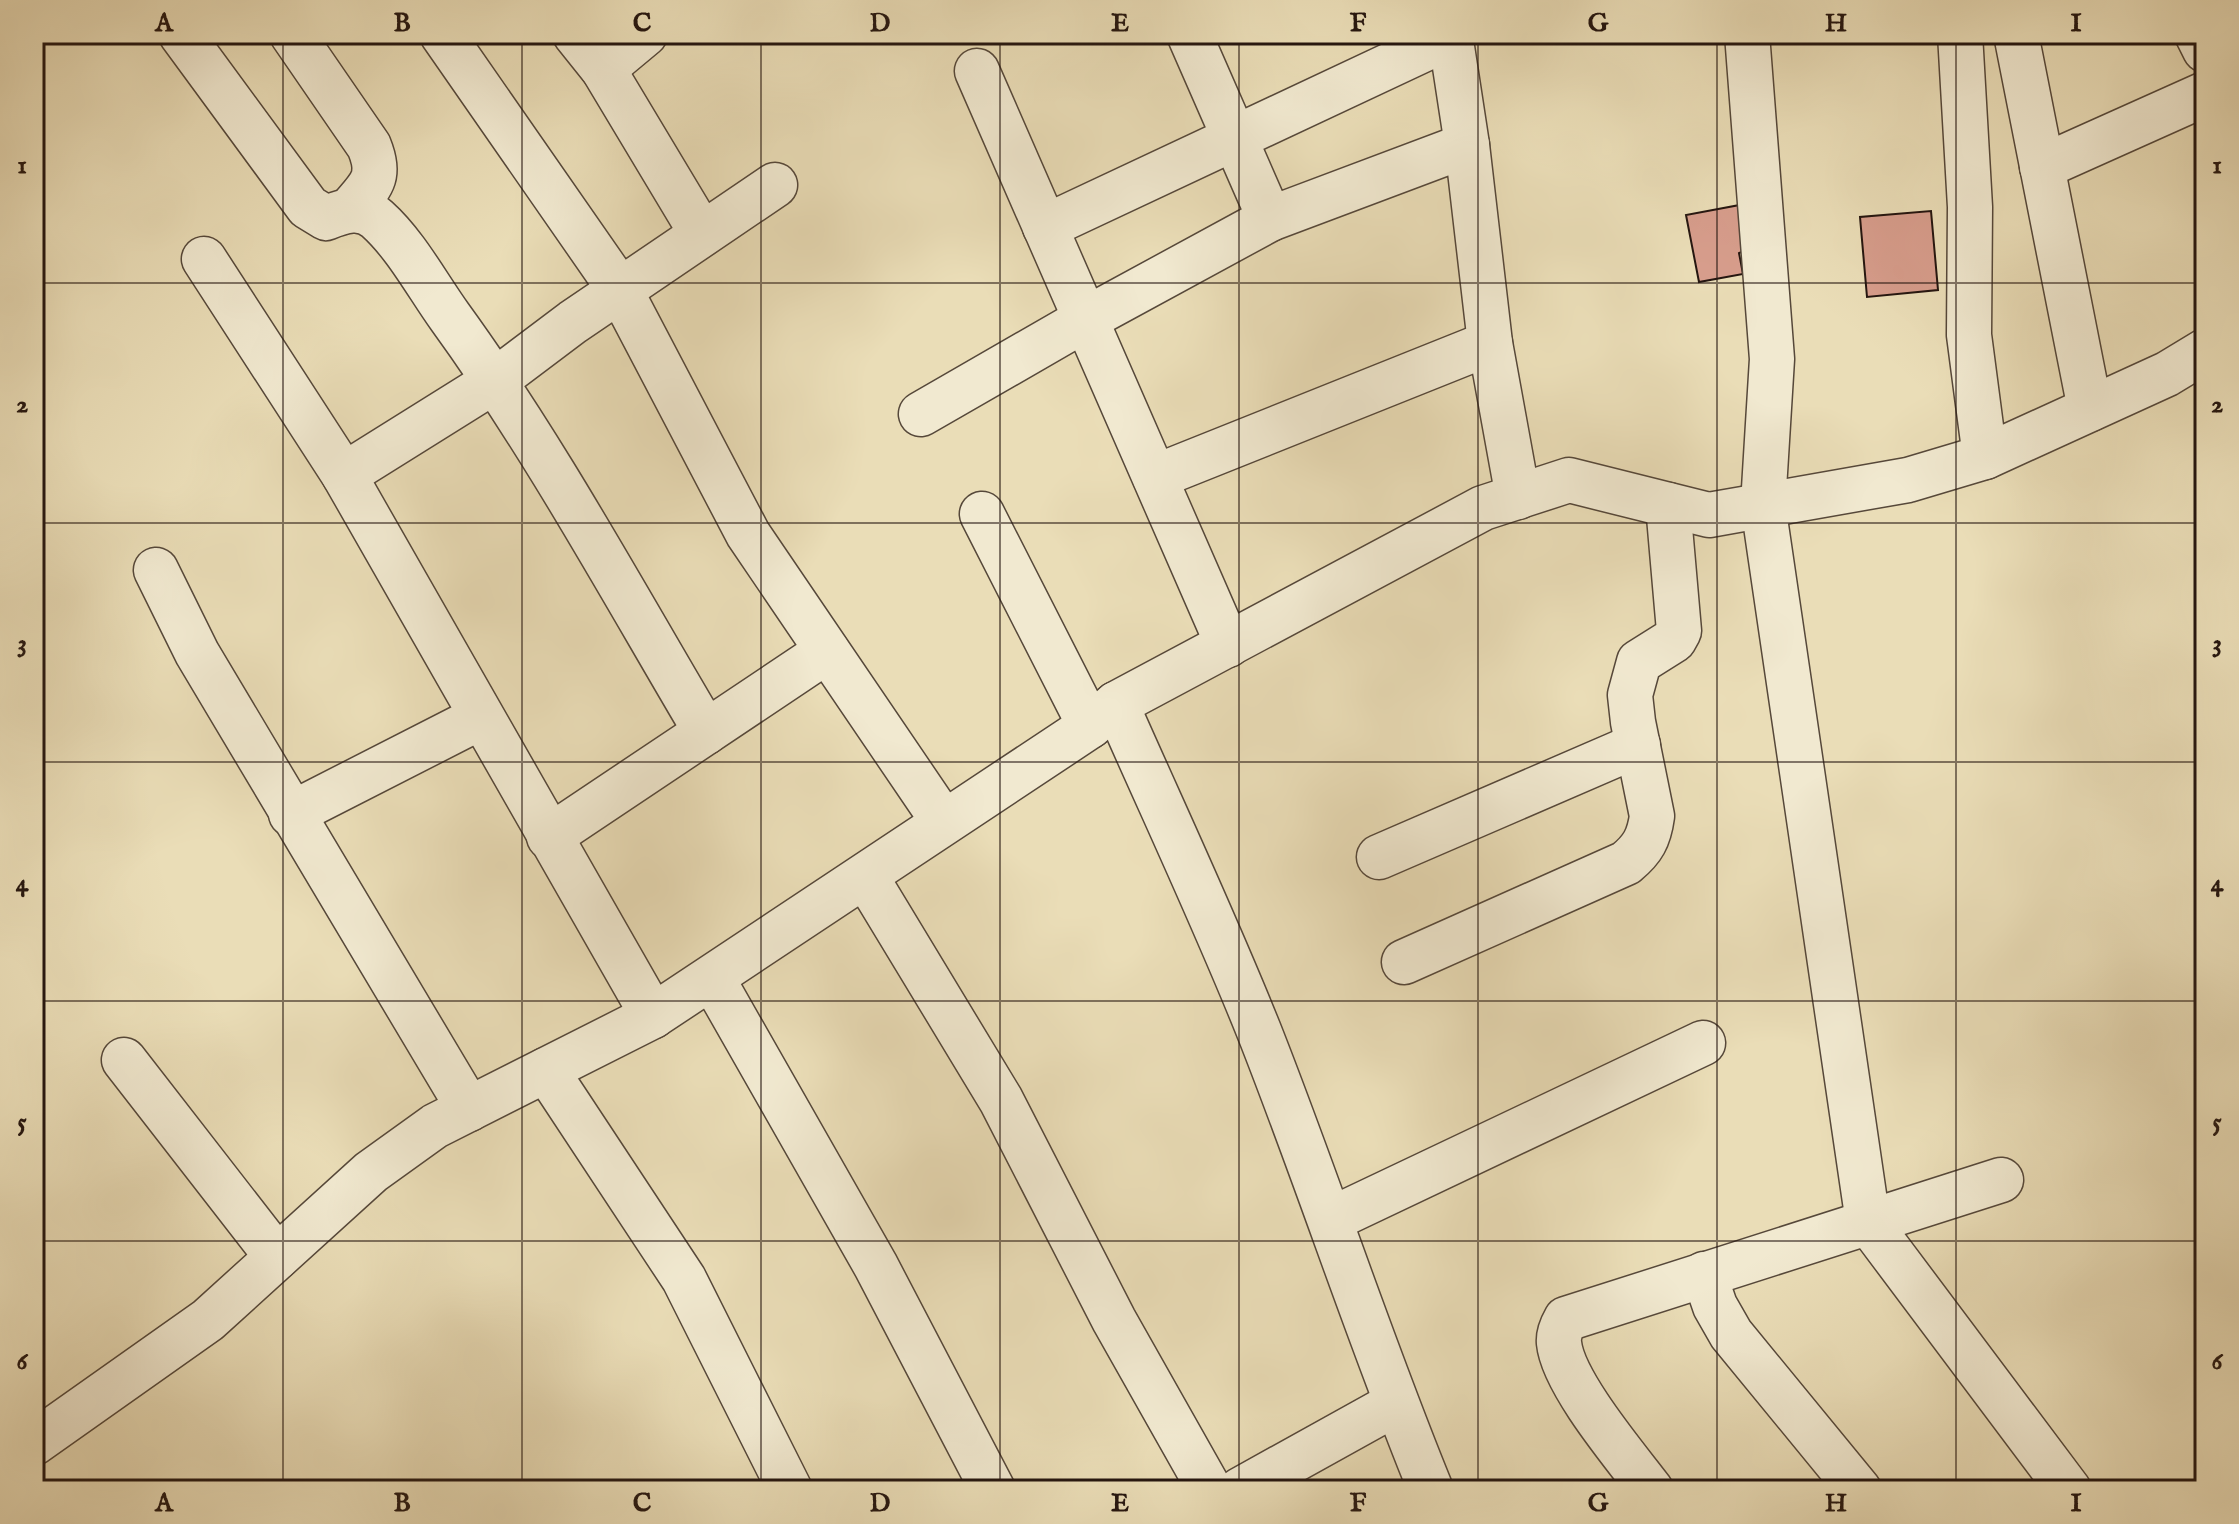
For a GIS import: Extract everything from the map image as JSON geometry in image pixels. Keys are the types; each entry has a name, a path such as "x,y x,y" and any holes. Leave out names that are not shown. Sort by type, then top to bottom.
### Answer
{"street":[{"path":"181,34 308,207 326,218 350,210 364,211 377,219 496,380 706,732"},
{"path":"292,34 369,146 377,164 370,187 350,210"},
{"path":"442,34 620,290 748,534 943,821"},
{"path":"575,34 603,69 702,234"},
{"path":"603,69 645,34"},
{"path":"1189,34 1270,219"},
{"path":"1747,34 1772,359 1763,505 1868,1222 2069,1490"},
{"path":"1960,34 1970,207 1969,335 1985,457"},
{"path":"2016,34 2090,409"},
{"path":"2197,34 2205,50"},
{"path":"1045,227 1450,36 1467,145 1490,343 1518,497"},
{"path":"977,71 1228,645"},
{"path":"2042,167 2205,94"},
{"path":"921,414 1086,319 1270,219 1467,145"},
{"path":"344,475 496,380 620,290 775,185"},
{"path":"204,259 344,475 653,1016"},
{"path":"1155,477 1490,343"},
{"path":"34,1443 208,1320 371,1172 435,1126 653,1016 866,877 943,821 1103,715 1483,508 1569,480 1709,515 1908,480 1985,457 2167,374 2205,351"},
{"path":"1404,962 1626,863 1641,850 1650,834 1652,816 1630,695 1639,662 1674,640 1679,631 1668,505"},
{"path":"982,514 1103,715 1258,1027 1332,1219 1395,1404 1431,1490"},
{"path":"156,570 197,653 469,1109"},
{"path":"549,837 827,651"},
{"path":"291,814 481,717"},
{"path":"1379,857 1638,745"},
{"path":"866,877 1001,1100 1114,1320 1210,1490"},
{"path":"712,978 876,1266 993,1490"},
{"path":"1332,1219 1703,1043"},
{"path":"124,1060 277,1257"},
{"path":"546,1070 684,1279 790,1490"},
{"path":"1651,1490 1586,1402 1562,1353 1560,1329 1566,1319 2001,1180"},
{"path":"1704,1274 1715,1306 1731,1334 1859,1490"},
{"path":"1240,1490 1395,1404"}],"building":[{"path":"1745,204 1753,247 1739,253 1743,274 1699,282 1686,215"},
{"path":"1931,211 1938,290 1867,297 1860,217"}]}
